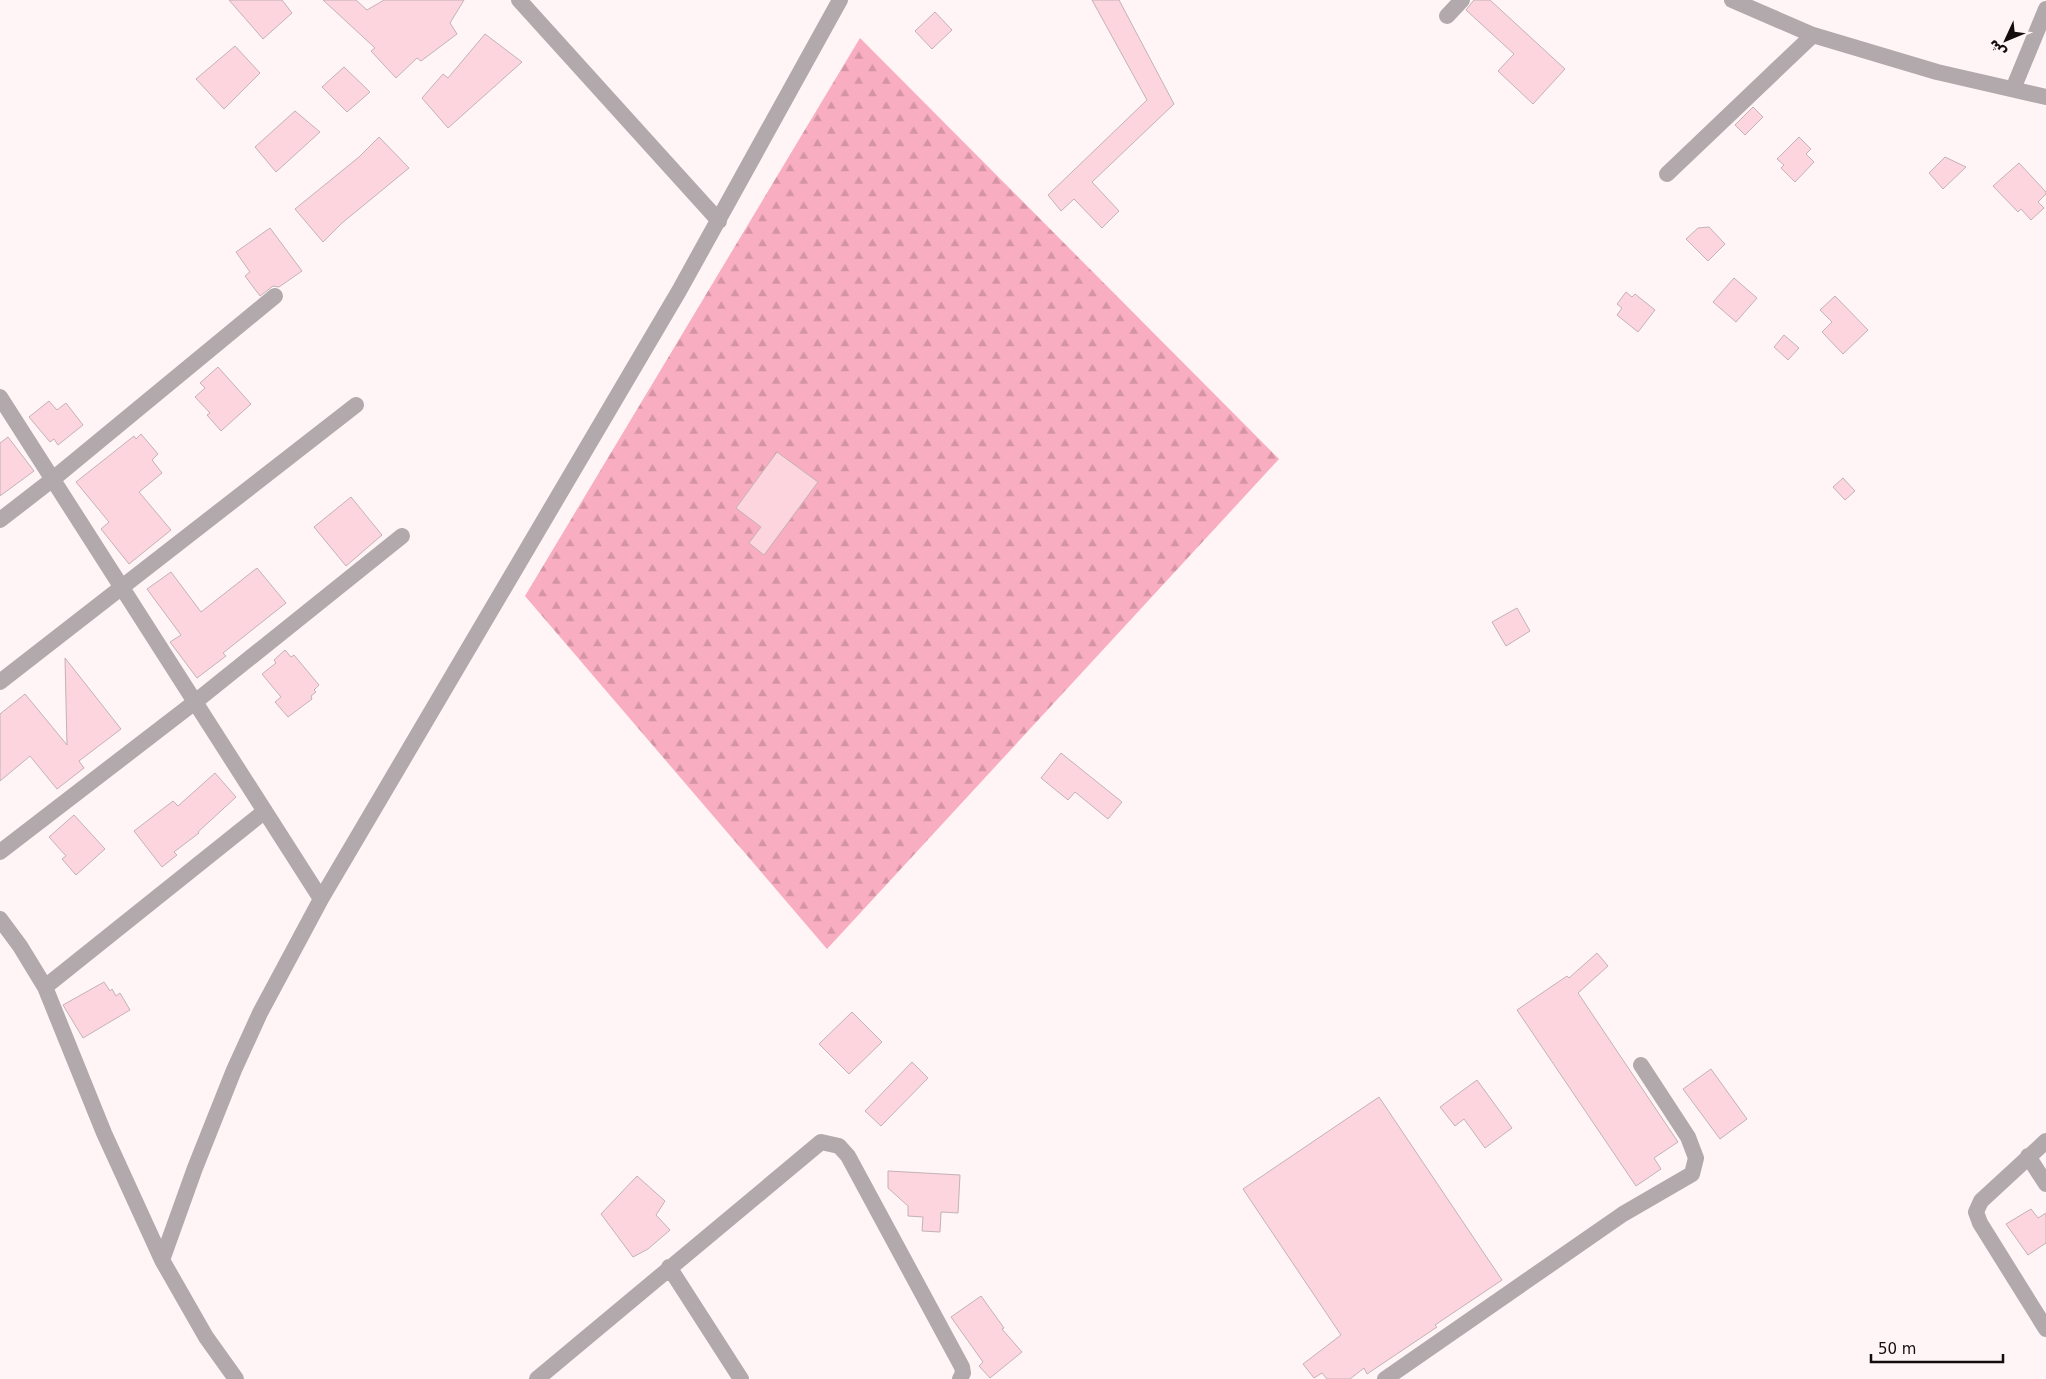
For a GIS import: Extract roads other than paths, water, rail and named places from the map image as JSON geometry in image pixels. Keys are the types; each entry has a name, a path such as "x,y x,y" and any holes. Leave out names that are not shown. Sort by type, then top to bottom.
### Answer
{"street":[{"path":"519,0 719,221"},
{"path":"162,1260 195,1168 234,1070 260,1012 321,898 719,221 840,0"},
{"path":"1447,16 1462,0"},
{"path":"1732,0 1813,35 1937,72 2046,96"},
{"path":"2013,89 2046,9"},
{"path":"1667,174 1813,35"},
{"path":"0,520 53,479 276,296"},
{"path":"0,397 321,898"},
{"path":"0,682 356,405"},
{"path":"0,852 195,702 402,536"},
{"path":"45,986 264,811"},
{"path":"0,919 45,986 104,1133 162,1260 206,1337 236,1379"},
{"path":"1385,1379 1623,1214 1692,1174 1696,1158 1688,1136 1641,1065"},
{"path":"2046,1141 1980,1200 1976,1212 1980,1222 2046,1329"},
{"path":"537,1379 821,1142 829,1142 839,1146 848,1156 962,1367 960,1379"},
{"path":"2028,1156 2046,1184"},
{"path":"670,1267 741,1379"}]}
